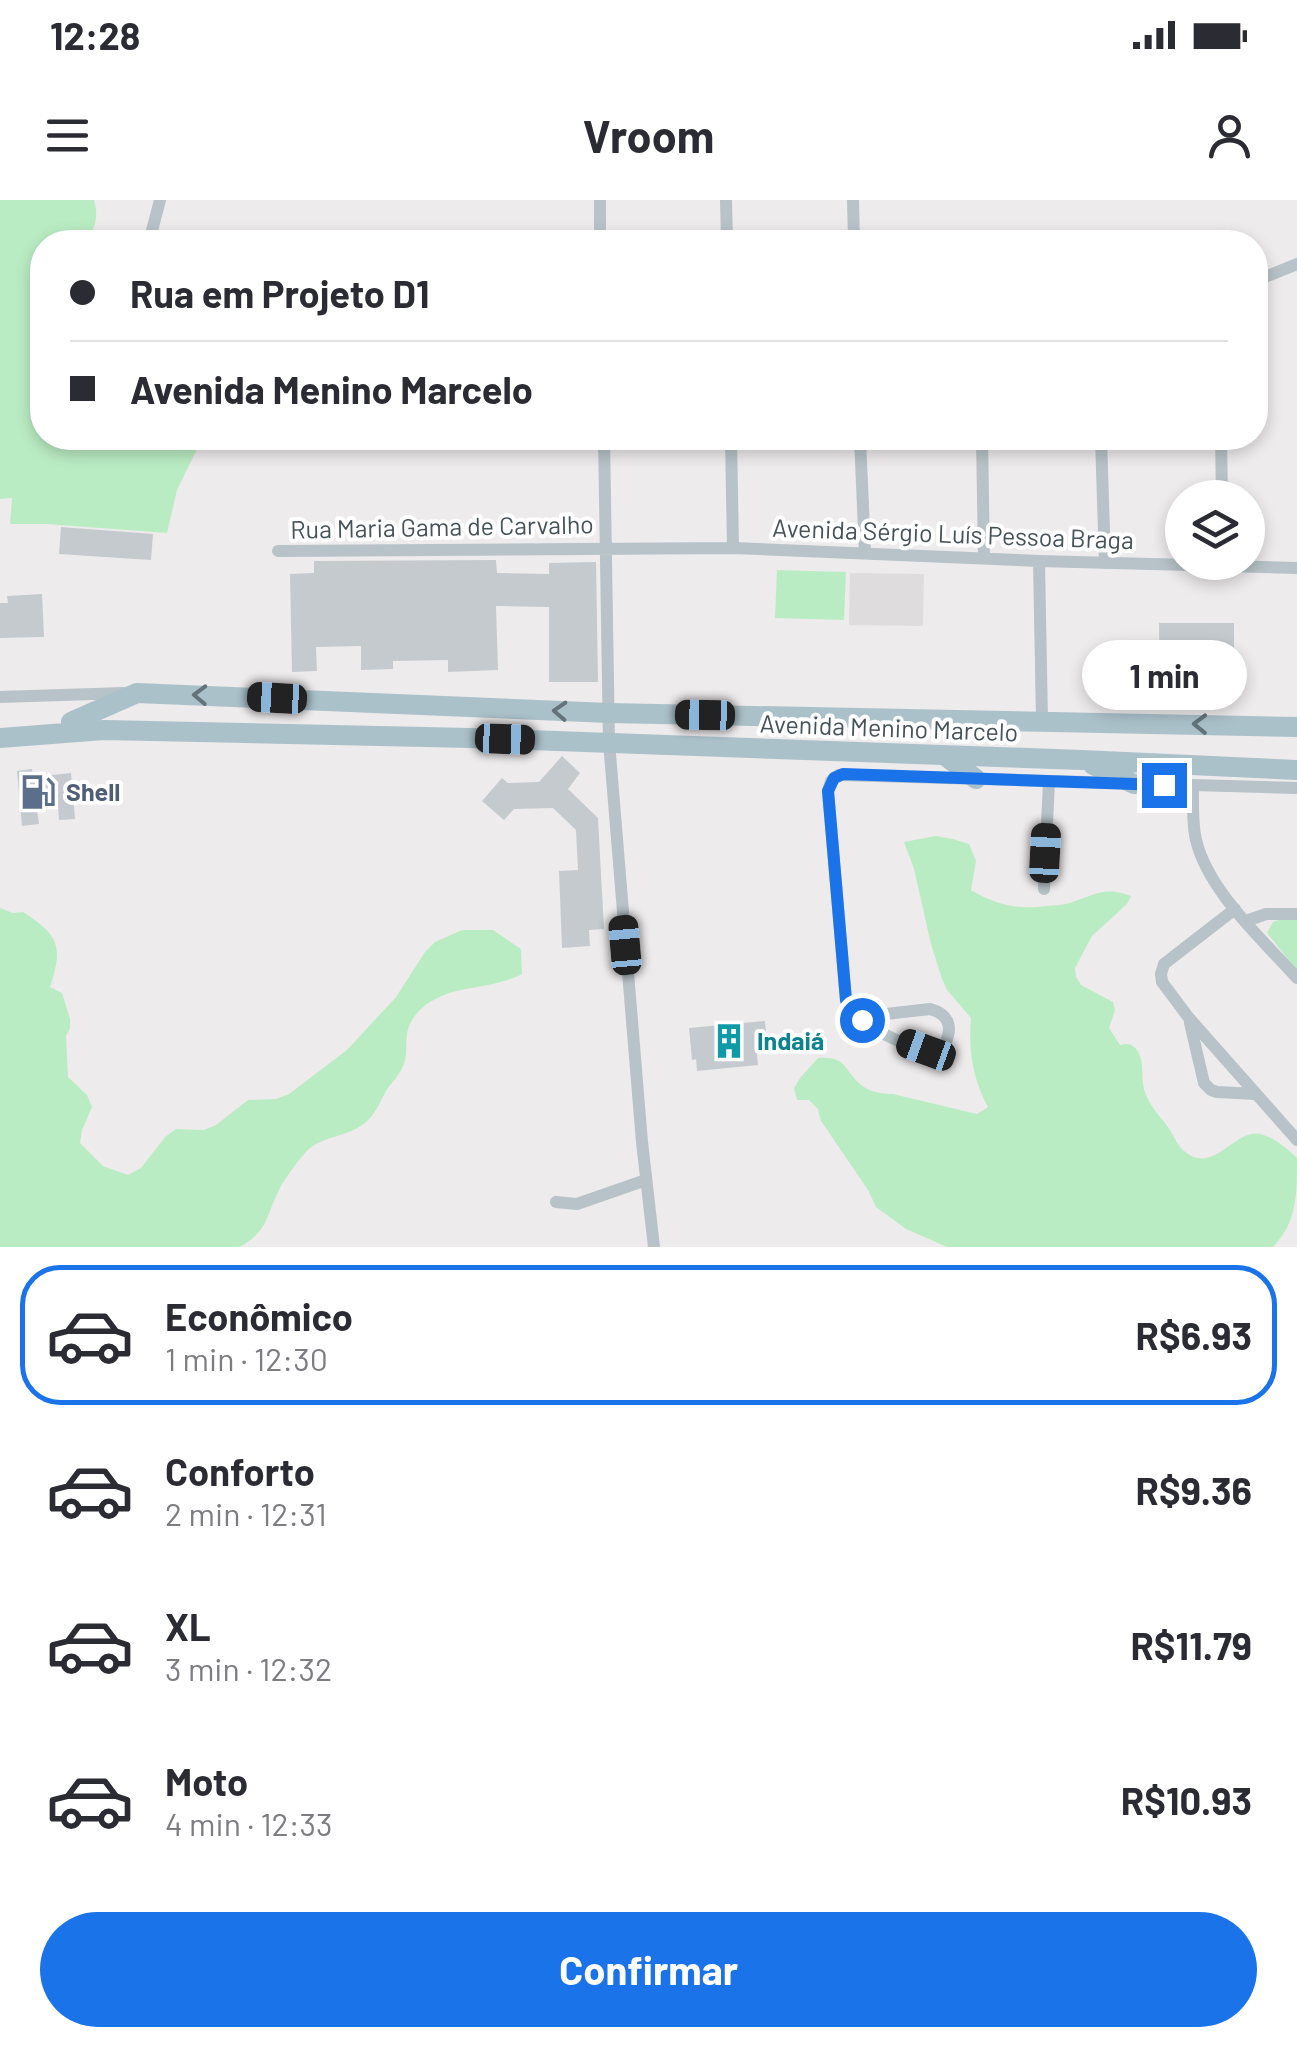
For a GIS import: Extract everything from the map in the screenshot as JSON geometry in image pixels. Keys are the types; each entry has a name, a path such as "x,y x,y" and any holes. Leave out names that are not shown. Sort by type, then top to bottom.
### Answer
{"main road":[{"path":"71,722 136,693 445,706 609,729 1042,721 1297,727"},
{"path":"445,706 500,729"},
{"name":"Avenida Menino Marcelo","path":"0,726 145,719 609,729 1297,756"},
{"name":"Avenida Menino Marcelo","path":"0,738 104,730 609,729 944,755 1297,770"},
{"path":"944,755 976,779"},
{"path":"1082,760 1134,784"}],"street":[{"path":"152,230 160,200"},
{"path":"600,200 600,230"},
{"path":"726,200 726,230"},
{"path":"853,200 854,230"},
{"path":"1268,276 1297,264"},
{"path":"604,450 609,729 654,1247"},
{"path":"731,450 733,548"},
{"path":"861,450 865,554"},
{"path":"982,450 984,558"},
{"path":"1102,450 1105,563"},
{"path":"1222,450 1222,480"},
{"name":"Avenida Sérgio Luís Pessoa Braga","path":"607,547 1165,564"},
{"name":"Rua Maria Gama de Carvalho","path":"278,551 607,547"},
{"path":"1039,561 1042,721"},
{"name":"Avenida Sérgio Luís Pessoa Braga","path":"1265,566 1297,568"},
{"path":"0,697 136,693"},
{"name":"Avenida Menino Marcelo","path":"867,1022 855,1015 846,1000 828,791 831,781 843,774 1297,788"},
{"path":"1044,888 1049,781"},
{"path":"1193,786 1196,842 1204,862 1235,909 1297,978"},
{"path":"1235,909 1164,964 1162,982 1297,1140"},
{"path":"1246,922 1266,914 1297,914"},
{"path":"930,1010 947,1017 950,1030 946,1044 926,1050 886,1036 867,1022 886,1014 930,1010"},
{"path":"1190,1018 1204,1084 1217,1092 1256,1094"},
{"path":"556,1202 577,1204 646,1180"}],"shaded area":[{"path":"850,573 924,574 923,626 849,625"}],"green space":[{"path":"0,200 94,200 93,230 30,230 30,450 197,450 177,490 167,533 10,524 12,498 0,499"},
{"path":"777,570 846,572 844,620 775,618"},
{"path":"935,836 969,844 976,861 971,890 998,903 1036,907 1067,904 1106,892 1131,896 1092,936 1075,968 1076,977 1081,985 1113,1002 1115,1010 1109,1028 1120,1045 1137,1050 1146,1095 1182,1149 1192,1156 1209,1157 1242,1137 1257,1133 1276,1141 1297,1158 1294,1207 1287,1228 1273,1247 947,1247 906,1229 876,1207 821,1121 818,1109 809,1100 797,1100 794,1088 818,1058 827,1058 840,1061 860,1084 876,1092 977,1114 988,1107 973,1064 971,1018 942,979 904,842"},
{"path":"0,908 23,912 55,942 57,961 50,987 62,993 70,1019 66,1036 68,1077 87,1095 92,1107 80,1143 103,1166 128,1175 141,1168 176,1129 204,1130 248,1100 276,1099 289,1094 347,1050 396,997 435,942 462,930 493,930 521,949 522,974 444,995 421,1009 409,1026 404,1064 372,1116 358,1128 310,1148 280,1187 260,1230 239,1247 0,1247"},
{"path":"1297,919 1297,970 1267,933 1273,922"}],"building":[{"path":"61,527 153,534 151,560 59,554"},
{"path":"496,560 497,573 549,574 549,563 596,562 598,682 549,682 549,607 496,606 498,670 448,672 448,660 393,661 393,669 361,670 361,646 316,647 317,671 292,672 290,574 314,573 314,561"},
{"path":"42,594 44,637 0,638 0,603 8,603 7,596"},
{"path":"1159,623 1234,623 1234,692 1160,692"},
{"path":"562,756 580,773 568,789 598,818 604,929 589,930 590,946 562,948 559,871 578,870 576,830 553,808 514,809 504,820 482,801 502,778 508,783 539,782"},
{"name":"Shell","path":"32,769 33,777 71,773 75,819 59,820 58,807 37,809 39,824 22,826 17,771"},
{"name":"Indaiá","path":"765,1021 768,1053 757,1054 758,1065 697,1071 689,1028"}],"place":[{"name":"Shell","path":"38,792"},
{"name":"Indaiá","path":"729,1041"}],"route":[{"path":"862,1020 850,1010 846,1000 828,791 834,778 843,774 1164,785"}]}
